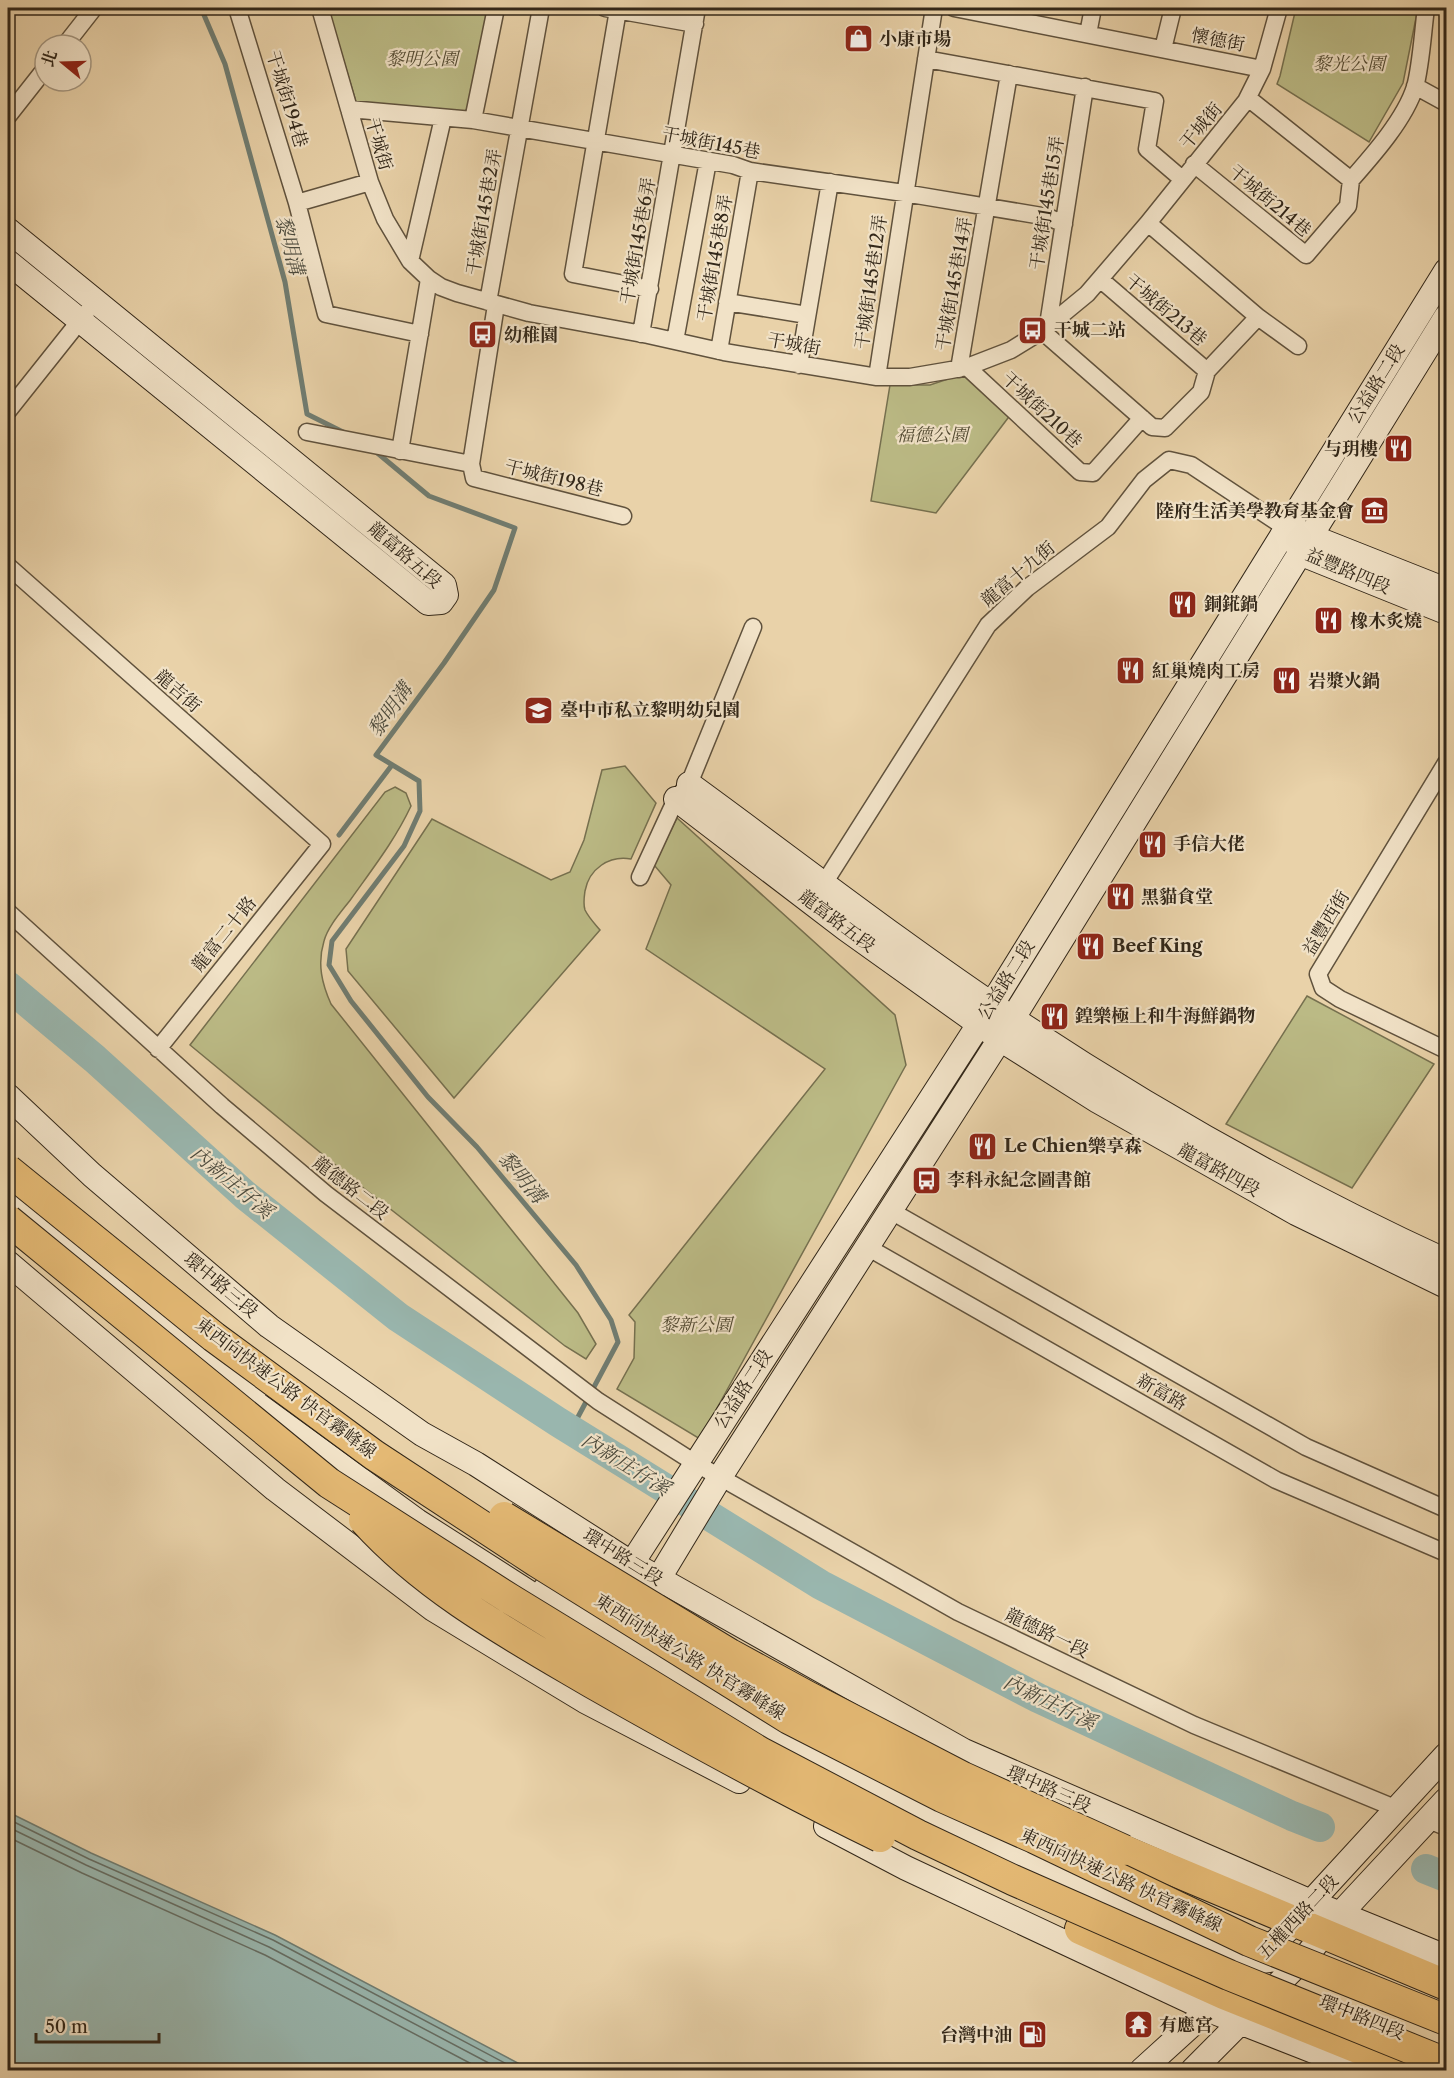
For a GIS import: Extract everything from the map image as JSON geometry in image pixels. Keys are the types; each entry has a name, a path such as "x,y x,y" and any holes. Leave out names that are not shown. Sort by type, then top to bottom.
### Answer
{"highway":[{"name":"東西向快速公路 快官霧峰線","path":"8,1170 214,1337 374,1455 537,1562 789,1719 942,1797 1034,1838 1249,1941 1446,2020"},
{"path":"8,1220 329,1483 510,1599 750,1746 918,1835 1013,1880 1219,1970 1446,2063"},
{"path":"374,1455 442,1478 730,1654 963,1777 1124,1850 1303,1912 1324,1934 1444,1975"},
{"path":"329,1483 413,1568 499,1629 686,1737 911,1852 1080,1929 1217,2002 1408,2069"}],"street":[{"path":"74,33 94,8"},
{"name":"干城街194巷","path":"237,8 297,203 326,314 420,334"},
{"name":"干城街","path":"320,8 370,182 385,219 410,261 441,287 529,313 719,351 877,377 910,377 963,368 1011,350 1045,328 1087,294 1148,223 1248,98 1262,69 1279,8"},
{"path":"473,120 496,8"},
{"name":"干城街145巷2弄","path":"473,471 492,303 519,128 541,8"},
{"name":"干城街145巷12弄","path":"877,377 934,8"},
{"name":"懷德街","path":"954,8 1010,13 1088,34 1262,69"},
{"path":"1088,34 1093,8"},
{"path":"1163,49 1173,8"},
{"path":"1248,98 1352,180 1378,150 1407,105 1415,86 1426,8"},
{"path":"650,289 573,274 595,142 612,9 696,16"},
{"name":"干城街145巷6弄","path":"641,334 696,16"},
{"path":"926,59 1155,101 1147,149 1182,179"},
{"name":"干城街145巷14弄","path":"963,368 1009,74"},
{"path":"8,116 33,84"},
{"path":"1415,86 1446,103"},
{"name":"干城街145巷15弄","path":"1045,328 1085,87"},
{"name":"干城街145巷","path":"349,109 473,120 734,165 750,171 1048,217 1064,224"},
{"path":"410,261 443,118"},
{"path":"675,341 708,161"},
{"name":"干城街214巷","path":"1194,164 1306,255 1348,206 1352,180"},
{"name":"干城街145巷8弄","path":"719,351 750,171"},
{"path":"297,203 370,182"},
{"path":"799,364 830,183"},
{"path":"1148,223 1258,317 1298,346"},
{"name":"龍富路五段","path":"8,230 444,585 446,595 441,602 428,603 8,262"},
{"name":"公益路二段","path":"560,1686 636,1555 992,1004 1446,271"},
{"path":"400,451 429,279"},
{"name":"干城街213巷","path":"1100,279 1207,371"},
{"path":"8,411 97,301"},
{"path":"727,302 807,315"},
{"path":"1045,328 1147,423 1165,428 1201,392 1207,371 1258,317"},
{"name":"公益路二段","path":"585,1701 720,1477 1000,1039 1446,318"},
{"name":"干城街210巷","path":"963,368 1080,471 1093,473 1147,423"},
{"path":"307,432 400,451 473,471"},
{"name":"龍富十九街","path":"823,885 988,625 1027,588 1108,526 1144,480 1157,468 1169,460 1191,465 1286,528"},
{"name":"干城街198巷","path":"473,471 623,516"},
{"name":"益豐路四段","path":"1286,528 1306,545 1446,612"},
{"name":"益豐路四段","path":"1306,545 1446,590"},
{"name":"龍吉街","path":"8,566 322,844"},
{"path":"640,877 683,791 753,627"},
{"name":"益豐西街","path":"1446,763 1318,974 1323,988 1340,999 1446,1050"},
{"name":"龍富路五段","path":"683,791 823,885 1013,1018"},
{"name":"龍富路五段","path":"683,791 846,929 1000,1039"},
{"name":"龍富二十路","path":"158,1049 322,844"},
{"name":"龍德路二段","path":"8,912 222,1107 326,1194 598,1401 695,1463"},
{"name":"龍富路四段","path":"1013,1018 1099,1074 1298,1188 1444,1256"},
{"name":"龍富路四段","path":"1000,1039 1108,1107 1296,1214 1446,1286"},
{"name":"環中路三段","path":"8,1096 92,1175 269,1326 422,1434 664,1570 964,1751 1303,1912"},
{"path":"8,1191 201,1349 423,1514 775,1744 925,1825 1252,1966 1278,1984"},
{"path":"8,1205 213,1373 417,1521 594,1627"},
{"name":"新富路","path":"891,1211 1306,1447 1446,1509"},
{"name":"新富路","path":"867,1247 1276,1480 1446,1553"},
{"path":"8,1263 274,1489 433,1609 585,1701 906,1868 1217,2002"},
{"name":"龍德路一段","path":"695,1463 958,1612 1194,1725 1397,1809"},
{"name":"五權西路二段","path":"1142,2070 1217,2002 1252,1966 1446,1755"},
{"name":"五權西路二段","path":"1193,2070 1249,2015 1324,1934 1437,1823 1446,1800"},
{"path":"1252,1966 1324,1934"},
{"name":"環中路四段","path":"1324,1934 1446,2010"},
{"name":"環中路四段","path":"1278,1984 1446,2050"},
{"path":"1249,2015 1362,2070"}],"green space":[{"name":"黎明公園","path":"328,8 491,8 469,115 356,102"},
{"name":"黎光公園","path":"1296,8 1418,8 1403,83 1369,142 1277,84"},
{"name":"福德公園","path":"963,374 1011,414 936,513 871,501 890,385 930,385"},
{"path":"625,766 656,803 631,859 615,859 601,865 587,883 584,908 600,930 454,1098 348,971 346,949 432,819 551,880 570,872 584,840 602,770"},
{"path":"395,787 406,793 411,806 391,842 326,935 321,958 325,989 331,1004 578,1313 596,1344 586,1359 565,1346 361,1186 190,1045 385,792"},
{"name":"黎新公園","path":"677,818 895,1015 906,1065 700,1439 617,1389 634,1358 635,1322 629,1315 825,1069 646,949 671,885 654,865"},
{"path":"1307,996 1434,1064 1352,1188 1226,1124"}],"water":[{"path":"8,1812 91,1853 275,1935 531,2070 8,2070"}],"waterway":[{"name":"黎明溝","path":"201,8 225,64 285,282 307,414 345,433"},
{"name":"黎明溝","path":"375,451 429,496 515,528 494,590 376,755 419,781 420,811 404,846 332,941 329,965 351,1001 428,1097 477,1147 576,1265 611,1320 618,1342 571,1430"},
{"path":"339,835 392,765"},
{"name":"內新庄仔溪","path":"8,986 95,1059 245,1195 398,1317 558,1422 821,1585 1038,1698 1320,1827"},
{"name":"內新庄仔溪","path":"1426,1869 1446,1877"}],"place":[{"name":"小康市場","path":"858,39"},
{"name":"干城二站","path":"1033,330"},
{"name":"幼稚園","path":"483,335"},
{"name":"与玥樓","path":"1399,449"},
{"name":"陸府生活美學教育基金會","path":"1375,511"},
{"name":"銅錵鍋","path":"1183,604"},
{"name":"橡木炙燒","path":"1329,621"},
{"name":"紅巢燒肉工房","path":"1131,671"},
{"name":"岩漿火鍋","path":"1287,681"},
{"name":"臺中市私立黎明幼兒園","path":"539,710"},
{"name":"手信大佬","path":"1152,844"},
{"name":"黑貓食堂","path":"1120,897"},
{"name":"Beef King","path":"1091,946"},
{"name":"鍠樂極上和牛海鮮鍋物","path":"1054,1016"},
{"name":"Le Chien樂享森","path":"983,1146"},
{"name":"李科永紀念圖書館","path":"926,1180"},
{"name":"有應宮","path":"1138,2025"},
{"name":"台灣中油","path":"1033,2035"}]}
